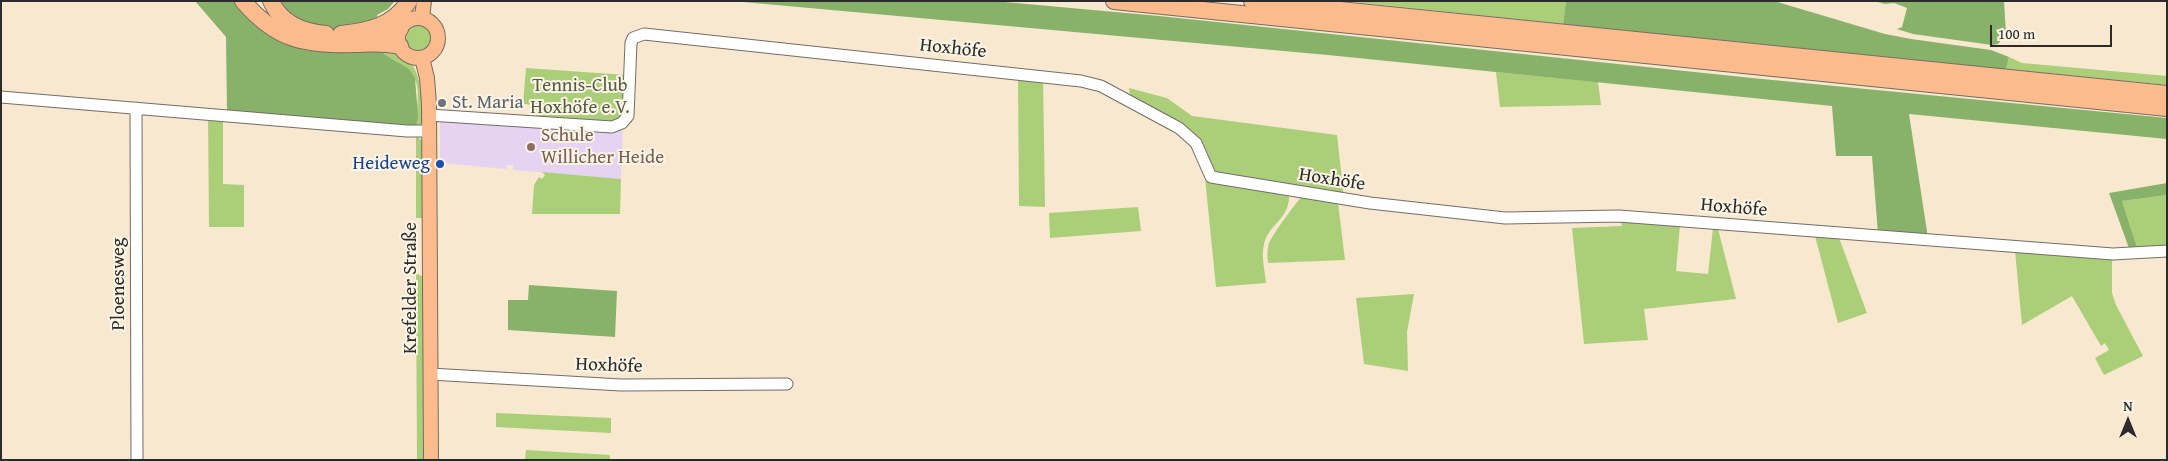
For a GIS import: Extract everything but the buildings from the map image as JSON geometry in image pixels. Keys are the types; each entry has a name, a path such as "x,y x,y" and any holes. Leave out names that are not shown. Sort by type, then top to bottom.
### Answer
{"highway":[{"path":"243,1 270,28 291,39 323,44 400,46"},
{"path":"271,1 281,17 294,26 311,32 341,34 386,33 400,30"},
{"path":"341,34 381,26 399,14 409,1"},
{"path":"1114,1 2167,108"},
{"path":"1252,1 2167,94"}],"main road":[{"path":"422,18 424,1"},
{"path":"422,18 432,23 436,28 438,40 433,51 422,58 411,57 400,46 398,34 400,30 411,19 422,18"},
{"name":"Krefelder Straße","path":"422,58 427,78 430,131 431,460"}],"street":[{"name":"Hoxhöfe","path":"429,115 612,127 622,123 628,116 630,44 634,38 644,34 1081,81 1101,86 1179,128 1196,143 1206,170 1211,177 1370,204 1505,218 1619,216 1729,226 2113,254 2167,251"},
{"path":"1,97 408,132 430,131"},
{"name":"Ploenesweg","path":"136,108 137,460"},
{"name":"Hoxhöfe","path":"430,374 621,385 787,384"}],"shaded area":[{"name":"Schule Willicher Heide","path":"440,119 623,131 621,179 513,170 513,165 507,165 506,169 440,163"}],"green space":[{"path":"195,1 235,1 289,45 305,50 321,52 383,49 384,54 409,69 415,78 418,116 416,127 227,112 226,37"},
{"path":"279,1 395,1 388,9 377,15 379,24 350,30 322,31 294,20"},
{"path":"732,1 994,1 1159,16 1752,78 2167,118 2167,139 1909,114 1928,238 1878,234 1872,156 1836,156 1832,106 1328,55"},
{"path":"1344,1 1566,1 1563,24"},
{"path":"1566,1 1774,1 1885,34 1991,50 2009,57 2006,69 1563,24"},
{"path":"1874,1 2004,1 2006,34 1998,44 1992,45 1913,34 1897,29 1902,27 1907,8 1894,3 1885,4"},
{"path":"418,25 428,29 432,39 428,49 418,53 408,49 404,39 408,29"},
{"path":"383,49 399,52 413,65 417,74 422,94 424,123 416,127 418,91 416,83 407,69 384,54"},
{"path":"2009,57 2022,63 2167,76 2167,85 2006,69"},
{"name":"Tennis-Club Hoxhöfe e.V.","path":"526,68 626,75 623,116 609,124 536,119 537,105 523,104"},
{"path":"1496,72 1598,82 1601,105 1500,107"},
{"path":"1018,77 1043,79 1045,207 1019,206"},
{"path":"1129,88 1167,98 1192,116 1337,135 1344,197 1210,172 1199,138 1130,97"},
{"path":"208,118 223,119 223,184 244,185 244,227 209,227"},
{"path":"416,135 424,143 425,218 416,218"},
{"path":"542,172 621,179 620,214 532,214 534,185 539,177 542,179 545,175"},
{"path":"1205,178 1289,193 1287,209 1270,231 1264,244 1263,258 1266,283 1216,287"},
{"path":"2167,183 2167,195 2122,201 2138,250 2130,251 2109,193"},
{"path":"2167,195 2167,248 2138,250 2122,201"},
{"path":"1303,196 1338,203 1345,260 1268,263 1271,239"},
{"path":"1138,207 1141,231 1050,238 1049,213"},
{"path":"1620,219 1680,225 1676,271 1708,274 1713,228 1718,229 1736,299 1644,309 1648,340 1584,344 1572,228 1622,226"},
{"path":"1815,236 1839,238 1867,313 1838,323"},
{"path":"2015,251 2112,257 2112,293 2116,305 2143,356 2104,375 2095,358 2109,350 2105,343 2101,346 2072,296 2022,325"},
{"path":"416,273 425,278 426,460 417,460"},
{"path":"529,285 617,291 615,337 508,330 508,300 528,300"},
{"path":"1414,294 1407,332 1408,371 1364,364 1356,298"},
{"path":"496,413 611,418 611,433 496,427"},
{"path":"526,450 610,455 610,460 525,460"}],"place":[{"name":"St. Maria","path":"442,103"},
{"name":"Schule Willicher Heide","path":"531,147"},
{"name":"Heideweg","path":"440,164"}]}
